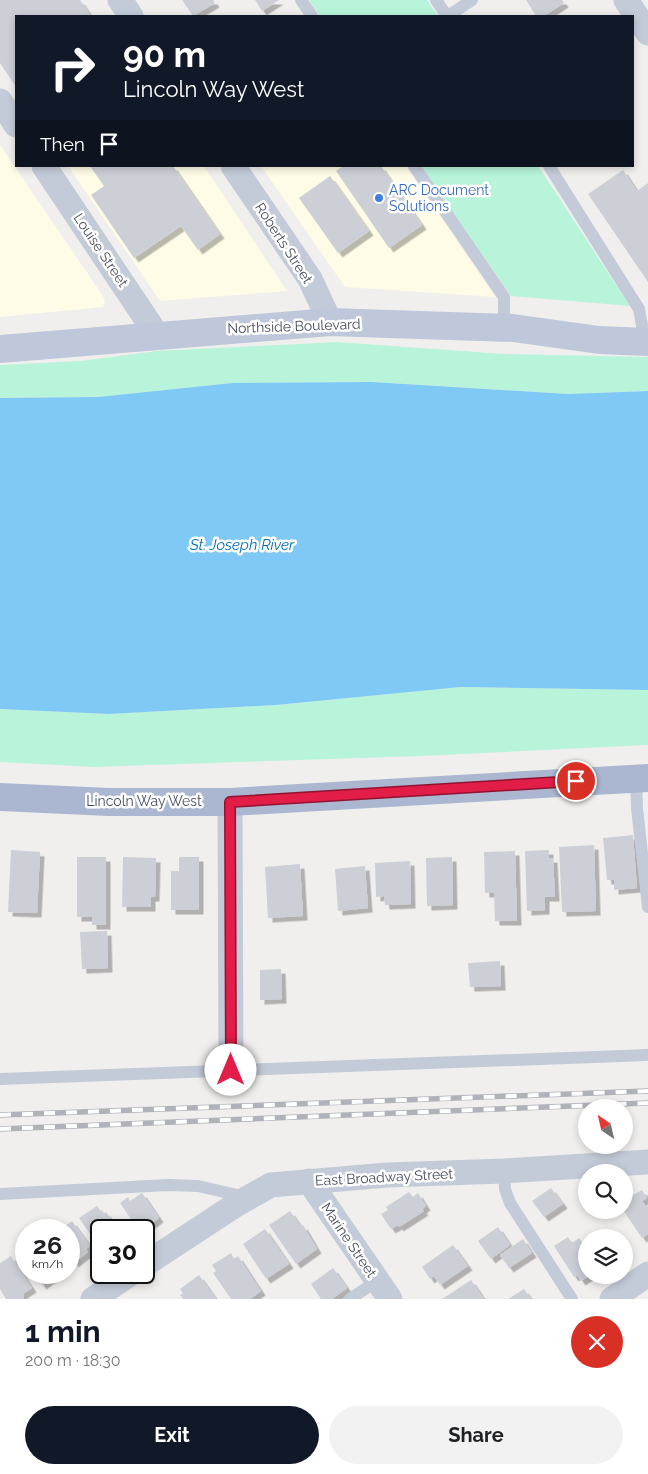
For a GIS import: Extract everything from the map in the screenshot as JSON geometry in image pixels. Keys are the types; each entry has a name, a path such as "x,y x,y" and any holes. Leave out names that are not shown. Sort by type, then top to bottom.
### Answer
{"main road":[{"name":"Lincoln Way West","path":"0,797 109,802 230,802 642,778"}],"street":[{"path":"120,0 131,15"},
{"path":"626,0 648,33"},
{"path":"0,101 15,124"},
{"name":"Louise Street","path":"45,167 157,335"},
{"name":"Roberts Street","path":"234,167 310,279 330,322"},
{"name":"Northside Boulevard","path":"0,349 330,322 504,328 599,340 646,342"},
{"path":"230,802 231,1070"},
{"name":"East Broadway Street","path":"155,1258 248,1197 271,1185 387,1175 504,1171 648,1162"},
{"name":"Marine Street","path":"309,1181 383,1290"},
{"path":"612,1299 648,1274"},
{"path":"93,1299 115,1284"}],"lane":[{"path":"301,0 311,15"},
{"path":"436,0 446,15"},
{"path":"449,15 472,0"},
{"path":"415,167 504,297 504,328"},
{"path":"550,167 639,309 646,342"},
{"path":"642,778 637,808 648,907"},
{"path":"0,1079 648,1055"},
{"path":"504,1171 505,1190 510,1203 572,1299"},
{"path":"0,1194 168,1185 198,1186 248,1197"},
{"path":"350,1299 383,1290"}],"shaded area":[{"path":"0,145 105,301 103,307 0,317"},
{"path":"69,167 205,167 287,291 160,301"},
{"path":"262,167 407,167 495,297 345,287"}],"green space":[{"path":"309,0 427,0 437,15 319,15"},
{"path":"422,167 539,167 630,306 511,296"},
{"path":"337,342 504,354 648,357 648,391 568,394 372,382 232,383 98,397 0,398 0,365 80,361 157,351"},
{"path":"461,687 648,690 648,745 421,756 93,767 0,762 0,709 109,714 276,705"}],"water":[{"name":"St. Joseph River","path":"372,382 568,394 648,391 648,690 461,687 276,705 109,714 0,709 0,398 98,397 232,383"}],"building":[{"path":"0,0 80,0 90,15 15,15 15,86 0,63"},
{"path":"182,0 213,0 215,3 195,15 192,15"},
{"path":"255,0 279,0 262,11"},
{"path":"526,0 562,0 564,3 546,15 535,15"},
{"path":"91,167 174,167 220,234 198,250 181,226 134,258 91,195 104,186"},
{"name":"ARC Document Solutions","path":"342,167 382,167 422,225 389,248 336,171"},
{"path":"623,170 637,191 648,183 648,282 588,194"},
{"name":"ARC Document Solutions","path":"330,176 369,231 338,253 299,198"},
{"path":"633,835 637,888 614,890 614,880 607,880 603,838"},
{"path":"594,845 596,911 562,912 559,847"},
{"path":"11,850 40,852 37,913 8,912"},
{"path":"549,850 549,858 553,858 555,897 545,897 545,910 527,911 525,851"},
{"path":"515,851 517,921 495,921 494,893 485,893 484,852"},
{"path":"77,857 106,857 106,925 92,925 92,917 77,917"},
{"path":"123,857 156,858 155,897 151,897 151,907 122,907"},
{"path":"179,857 199,857 199,910 171,910 171,871 179,871"},
{"path":"452,857 453,905 427,906 426,858"},
{"path":"410,861 411,904 385,905 384,896 376,897 375,863"},
{"path":"300,864 303,916 268,918 265,867"},
{"path":"365,866 368,908 338,911 335,869"},
{"path":"107,931 108,968 82,969 80,932"},
{"path":"500,961 501,986 470,987 468,963"},
{"path":"281,969 282,999 260,1000 260,970"},
{"path":"551,1188 563,1204 544,1217 532,1201"},
{"path":"642,1190 647,1198 642,1201 648,1209 648,1234 642,1238 629,1219 633,1219 633,1195"},
{"path":"409,1192 413,1197 418,1193 426,1206 422,1209 424,1211 399,1227 398,1225 391,1229 381,1214 388,1210 386,1207"},
{"path":"142,1193 159,1218 155,1221 155,1219 131,1219 120,1203 128,1197 130,1201"},
{"path":"97,1206 103,1214 106,1212 111,1219 90,1219 90,1234 79,1218"},
{"path":"290,1211 301,1227 303,1225 317,1249 296,1264 269,1225"},
{"path":"498,1227 510,1245 491,1259 478,1241"},
{"path":"265,1229 289,1264 266,1279 243,1244"},
{"path":"80,1232 90,1246 86,1249 88,1252 80,1258"},
{"path":"568,1237 572,1243 578,1239 578,1276 577,1275 574,1277 554,1246"},
{"path":"523,1239 532,1253 509,1268 500,1255"},
{"path":"453,1245 468,1266 440,1285 434,1276 430,1279 422,1267"},
{"path":"231,1253 234,1259 238,1256 261,1291 250,1299 231,1299 213,1273 216,1271 212,1265"},
{"path":"11,1256 15,1262 15,1284 29,1284 32,1288 23,1294 24,1299 6,1299 0,1289 0,1263"},
{"path":"333,1268 347,1288 332,1299 321,1299 311,1284"},
{"path":"199,1275 216,1299 183,1299 180,1295 183,1293 180,1289"},
{"path":"471,1280 484,1299 442,1299"},
{"path":"524,1289 531,1299 508,1299"}],"railway":[{"path":"0,1115 648,1091"},
{"path":"0,1129 648,1103"}],"place":[{"name":"ARC Document Solutions","path":"379,198"}],"route":[{"path":"231,1070 230,802 576,781"}]}
